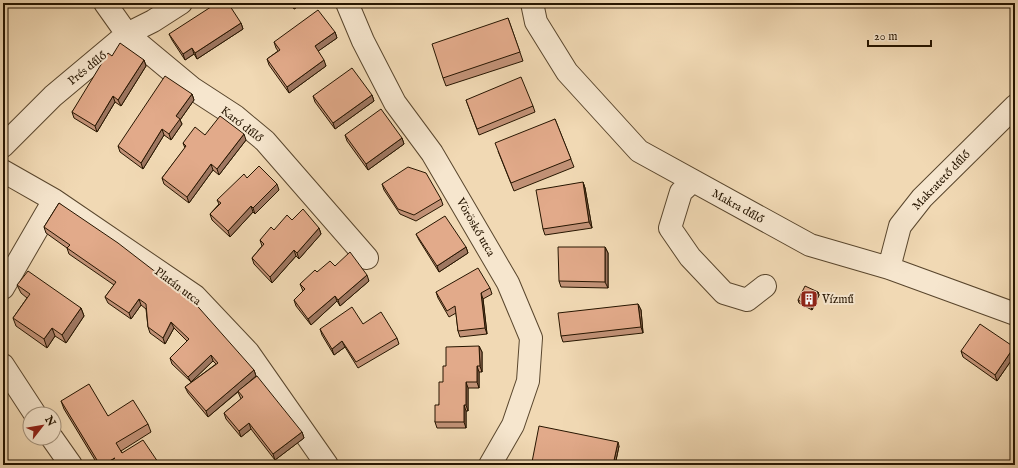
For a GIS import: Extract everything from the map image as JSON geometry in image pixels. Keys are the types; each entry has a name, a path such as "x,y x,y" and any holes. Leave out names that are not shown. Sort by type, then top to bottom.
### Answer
{"street":[{"name":"Karó dűlő","path":"105,3 127,34 192,88 235,116 265,142 367,258"},
{"name":"Prés dűlő","path":"3,146 53,96 127,34 153,21 181,3"},
{"name":"Vöröskő utca","path":"347,3 363,41 395,103 432,153 508,284 531,338 528,381 513,425 490,465"},
{"name":"Makra dűlő","path":"532,3 536,22 567,72 638,151 810,245 889,268 1015,314"},
{"name":"Makratető dűlő","path":"889,268 900,226 922,198 1015,106"},
{"name":"Platán utca","path":"3,171 54,200 195,296 248,352 327,465"},
{"path":"693,181 681,192 670,228 690,257 724,293 747,300 765,286"},
{"path":"3,288 54,200"},
{"path":"3,365 30,406"},
{"path":"58,446 71,465"}],"building":[{"path":"217,3 228,3 241,23 195,53 192,48 183,54 169,34"},
{"path":"318,10 335,32 315,46 324,60 287,87 267,59 280,50 274,42"},
{"path":"508,18 520,52 443,78 432,44"},
{"path":"120,43 144,60 118,100 113,96 95,126 72,112 108,53 112,56"},
{"path":"352,68 372,95 333,123 313,96"},
{"path":"165,76 192,94 176,116 180,119 169,134 162,129 141,163 118,146"},
{"path":"521,77 533,106 477,129 466,100"},
{"path":"381,109 402,138 366,164 345,135"},
{"path":"220,116 244,134 217,169 211,164 187,197 162,178 186,146 183,143 195,127 205,135"},
{"path":"555,119 571,159 511,183 495,143"},
{"path":"259,166 277,184 253,208 251,206 228,231 210,214 221,203 217,200 244,174 247,178"},
{"path":"408,167 426,173 441,199 414,215 398,209 382,184"},
{"path":"583,182 589,222 543,229 536,190"},
{"path":"59,203 118,243 192,300 254,370 206,411 185,387 218,363 211,355 188,377 170,358 189,339 171,322 163,338 148,327 146,304 139,299 129,313 105,297 116,282 67,248 70,245 44,227"},
{"path":"303,209 319,228 297,253 294,250 270,277 252,258 264,244 260,240 271,227 274,230 287,215 292,220"},
{"path":"445,216 466,247 437,266 416,234"},
{"path":"558,247 605,247 605,282 559,281"},
{"path":"350,252 367,275 338,300 335,296 308,319 294,300 305,289 300,284 315,270 317,272 330,261 335,266"},
{"path":"478,268 490,288 481,293 485,328 458,331 455,306 447,311 436,292"},
{"path":"28,271 81,308 62,335 52,328 44,339 13,318 30,294 17,285"},
{"name":"Vízmű","path":"805,286 818,292 811,307 798,300"},
{"path":"638,304 641,327 561,336 558,313"},
{"path":"352,307 363,324 381,312 397,338 356,362 342,341 332,349 320,329"},
{"path":"980,324 1014,347 995,375 961,351"},
{"path":"479,346 480,366 477,366 477,382 466,382 464,422 435,422 435,405 439,405 439,382 443,382 443,366 446,366 446,347"},
{"path":"257,376 302,432 273,454 249,423 239,431 224,413 243,397 238,391"},
{"path":"89,384 108,416 133,400 148,424 116,443 122,453 143,440 160,465 104,465 115,458 100,465 61,401"},
{"path":"539,426 618,442 613,465 548,465 532,462"},
{"path":"301,462 303,465 296,465"}],"place":[{"name":"Vízmű","path":"809,299"}]}
